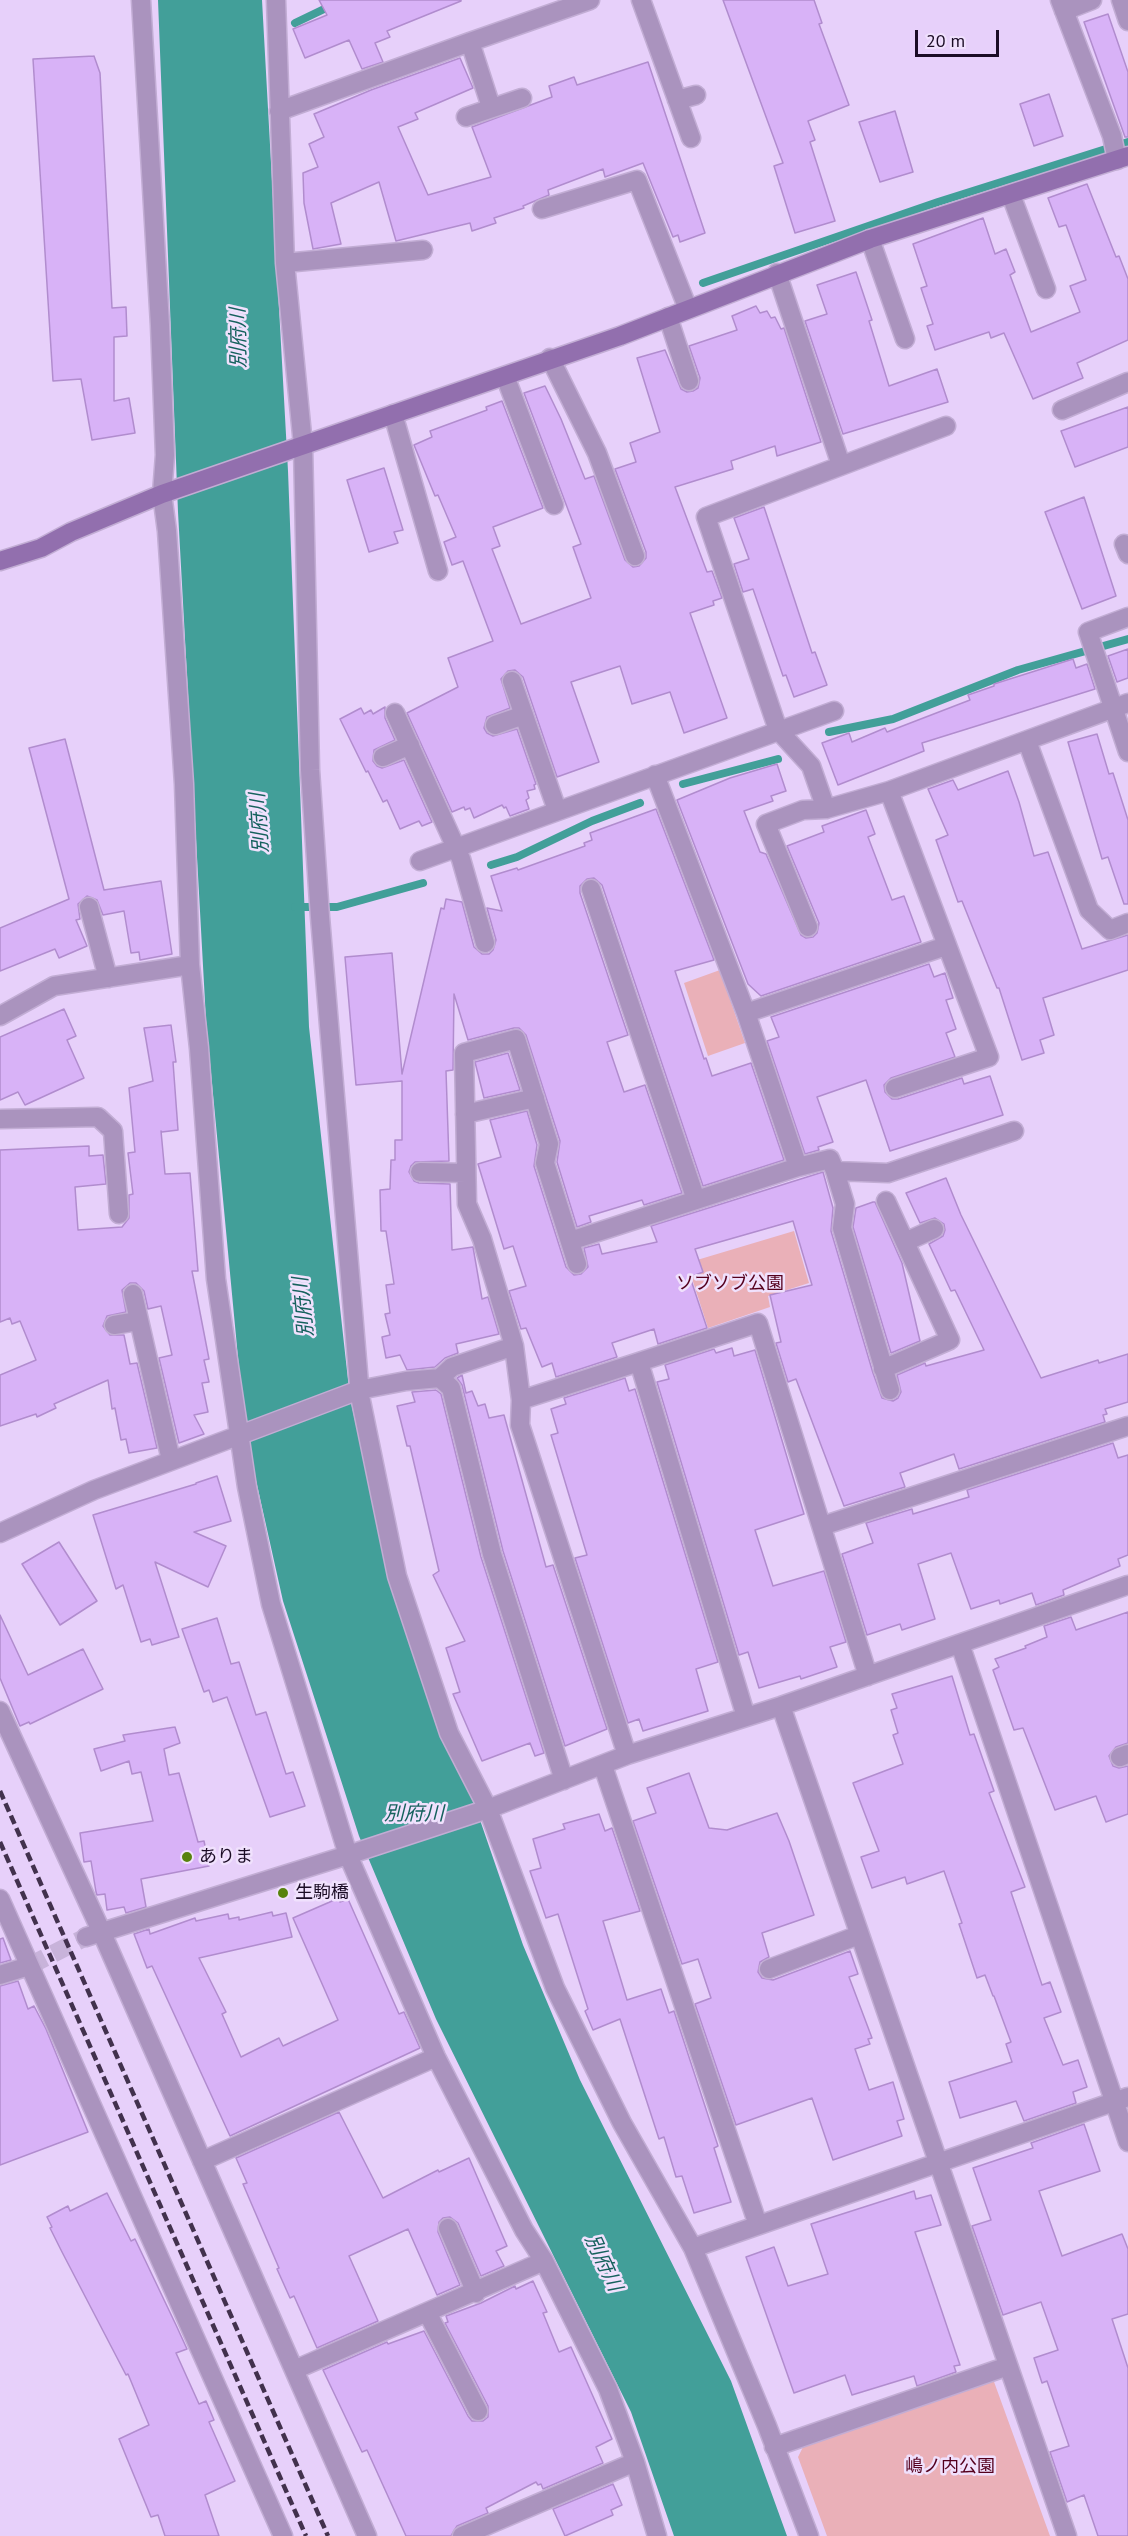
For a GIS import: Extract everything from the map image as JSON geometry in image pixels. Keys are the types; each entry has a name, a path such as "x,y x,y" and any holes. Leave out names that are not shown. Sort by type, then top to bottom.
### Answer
{"street":[{"path":"141,0 160,326 165,455 162,494 167,531 184,784 190,965 199,1048 216,1279 238,1435 271,1604 348,1855 436,2057 524,2230 544,2261 608,2389 636,2462 657,2536"},
{"path":"276,0 285,263 303,445 310,770 359,1390 397,1576 449,1733 488,1809 555,1988 622,2123 693,2248 809,2536"},
{"path":"279,111 590,0"},
{"path":"641,0 691,138"},
{"path":"2,557 41,548 71,532 162,494 505,376 668,317 870,239 1011,195 1118,150 1062,6 1092,0"},
{"path":"1122,0 1128,21"},
{"path":"470,42 491,107"},
{"path":"677,100 696,95"},
{"path":"466,117 522,98"},
{"path":"542,208 635,172 688,309"},
{"path":"1011,195 1046,289"},
{"path":"870,239 904,339"},
{"path":"285,263 423,250"},
{"path":"777,273 841,465"},
{"path":"668,317 689,381"},
{"path":"550,358 597,453 635,556"},
{"path":"505,376 554,505"},
{"path":"1062,410 1128,382"},
{"path":"393,414 438,571"},
{"path":"826,808 811,766 783,734 706,517 946,426"},
{"path":"1128,617 1088,633 1121,705 1128,752"},
{"path":"512,681 557,810"},
{"path":"808,927 766,824 803,810 826,808 889,791 1121,705"},
{"path":"420,861 459,854 557,810 655,775 783,734 834,711"},
{"path":"395,713 459,854 485,943"},
{"path":"495,725 524,714"},
{"path":"1027,741 1089,910 1110,930 1128,923"},
{"path":"383,757 410,745"},
{"path":"655,775 746,1013 798,1167"},
{"path":"889,791 989,1057 895,1088"},
{"path":"591,889 696,1200"},
{"path":"89,907 108,978"},
{"path":"746,1013 946,946"},
{"path":"0,1016 54,986 190,965"},
{"path":"577,1264 545,1163 549,1144 516,1040 464,1053 466,1204 482,1239 514,1346 521,1400 520,1425 627,1755"},
{"path":"465,1114 535,1098"},
{"path":"0,1119 98,1117 113,1131 119,1214"},
{"path":"834,1171 888,1173 1014,1131"},
{"path":"570,1241 798,1167 830,1160 845,1204 842,1228 890,1390"},
{"path":"420,1172 466,1173"},
{"path":"883,1369 950,1340 886,1201"},
{"path":"904,1242 934,1229"},
{"path":"133,1294 171,1460"},
{"path":"114,1325 138,1321"},
{"path":"521,1400 758,1323 868,1676"},
{"path":"0,1533 94,1490 359,1390 405,1381 440,1378 452,1367 514,1346"},
{"path":"639,1362 746,1717"},
{"path":"440,1378 451,1388 492,1554 564,1780"},
{"path":"822,1526 1128,1426"},
{"path":"94,1935 488,1809 564,1780 605,1775 627,1755 781,1706 1128,1586"},
{"path":"960,1644 1121,2099 1128,2142"},
{"path":"781,1706 1067,2536"},
{"path":"0,1711 94,1935 202,2161 367,2536"},
{"path":"605,1775 758,2225"},
{"path":"0,1899 283,2536"},
{"path":"769,1969 859,1935"},
{"path":"0,1975 29,1965"},
{"path":"202,2161 436,2057"},
{"path":"693,2248 1121,2099"},
{"path":"448,2228 476,2293"},
{"path":"294,2370 476,2293 544,2261"},
{"path":"428,2313 478,2410"},
{"path":"774,2446 1008,2366"},
{"path":"462,2536 636,2462"}],"green space":[{"path":"720,970 745,1043 708,1056 684,983"},
{"name":"ソブソブ公園","path":"794,1231 809,1283 768,1296 770,1307 708,1328 687,1263"},
{"name":"嶋ノ内公園","path":"993,2379 1050,2536 827,2536 798,2457 803,2447"}],"water":[{"name":"別府川","path":"158,0 262,0 288,471 309,1027 350,1398 390,1580 480,1820 523,1945 580,2080 731,2381 787,2536 674,2536 631,2412 436,2019 359,1836 283,1601 245,1431 206,1020 178,512"}],"building":[{"path":"319,0 461,1 387,31 390,37 375,43 383,62 362,69 349,40 305,58 293,29 327,15"},
{"path":"723,0 814,0 822,23 819,24 849,105 808,121 815,140 810,142 835,221 795,233 774,166 783,163"},
{"path":"1108,14 1128,72 1128,137 1125,137 1084,22"},
{"path":"94,56 100,73 112,308 126,307 127,336 114,337 114,401 129,398 135,433 92,440 81,379 53,381 33,59"},
{"path":"460,58 473,88 415,113 418,119 398,127 428,195 491,177 472,127 552,97 549,86 574,77 577,85 648,62 705,233 680,242 678,235 673,237 643,163 605,177 603,169 548,190 549,195 523,206 524,208 494,218 496,223 472,231 470,223 396,241 379,182 331,203 341,244 313,249 304,203 303,173 318,167 309,144 324,137 314,114 371,90"},
{"path":"1049,94 1063,136 1034,146 1020,104"},
{"path":"895,111 913,172 880,182 859,122"},
{"path":"1087,184 1116,257 1119,256 1128,279 1128,340 1077,363 1083,378 1033,399 1004,333 991,338 989,332 935,350 927,326 933,324 921,288 927,286 913,244 983,218 995,254 1006,249 1015,272 1010,275 1031,332 1080,312 1070,286 1086,280 1066,225 1059,227 1048,198"},
{"path":"856,272 872,320 869,321 889,386 937,369 948,402 843,434 805,321 827,314 817,285"},
{"path":"756,306 760,313 767,311 771,318 775,317 781,329 784,328 821,442 777,456 775,446 731,461 733,469 675,487 707,572 712,571 722,598 713,601 714,605 690,613 727,718 684,733 670,692 632,704 620,666 571,682 599,762 557,777 523,677 515,670 508,671 501,679 510,708 487,717 484,728 493,736 517,729 536,784 535,789 527,791 529,798 526,800 529,809 510,816 506,807 502,805 474,818 470,808 465,810 464,807 452,812 407,713 458,687 448,658 493,641 463,561 452,565 444,542 456,537 438,495 435,496 414,445 432,437 430,431 487,410 486,407 502,401 543,508 493,527 500,546 492,549 521,624 591,598 573,547 581,544 524,393 545,386 585,479 594,476 625,560 633,567 639,566 646,558 646,552 615,469 636,462 630,443 660,432 637,358 665,350 681,389 687,392 693,391 698,388 700,378 689,346 737,330 732,316"},
{"path":"1128,407 1128,447 1075,467 1061,431"},
{"path":"384,468 403,530 394,532 398,543 369,552 347,480"},
{"path":"1084,497 1116,596 1082,609 1045,512"},
{"path":"764,507 812,653 815,652 827,685 794,697 786,675 783,676 753,589 743,592 734,564 749,559 734,518"},
{"path":"1128,649 1128,678 1117,682 1108,656"},
{"path":"1073,659 1076,668 1087,664 1095,689 922,743 924,751 838,785 822,743 849,733 852,742 885,728 887,732 970,700 968,695 994,686 994,684"},
{"path":"385,707 385,718 395,740 374,750 373,761 382,768 404,760 432,822 422,826 419,821 400,829 387,800 383,802 368,771 366,772 340,719 361,708 364,714 371,710 373,714"},
{"path":"1097,734 1109,774 1113,773 1128,820 1128,904 1124,904 1108,857 1102,859 1068,742"},
{"path":"65,739 104,890 161,881 172,954 140,960 139,952 131,953 124,911 103,915 97,900 87,896 78,904 80,919 76,920 87,946 59,958 55,949 0,971 0,928 69,899 29,748"},
{"path":"777,764 786,791 771,796 773,801 744,811 760,852 766,854 801,935 806,938 813,937 817,933 819,923 787,846 824,832 822,826 866,810 875,834 868,837 892,900 904,896 921,942 761,996 748,984 677,800 730,778"},
{"path":"1008,771 1034,856 1048,852 1082,949 1128,935 1128,970 1043,998 1054,1035 1040,1040 1044,1053 1022,1060 999,988 997,988 962,901 958,902 936,840 948,835 928,789 953,780 958,790"},
{"path":"656,809 714,960 675,971 704,1059 706,1058 712,1076 751,1063 784,1160 703,1186 602,885 594,878 587,879 580,886 580,893 628,1035 607,1042 624,1092 645,1085 682,1193 644,1205 642,1200 589,1216 591,1222 577,1227 557,1162 560,1141 526,1035 519,1028 514,1028 468,1040 454,994 453,1070 446,1071 449,1161 415,1162 409,1172 414,1181 419,1183 450,1184 452,1250 473,1247 482,1299 488,1297 499,1334 456,1344 458,1353 445,1358 435,1367 407,1370 400,1355 386,1358 382,1337 390,1335 385,1314 390,1313 386,1285 394,1284 386,1231 381,1231 380,1190 390,1189 391,1160 395,1160 395,1140 402,1140 402,1081 356,1085 345,957 392,953 402,1074 441,908 444,909 446,899 462,902 474,947 482,954 489,954 496,940 487,908 502,911 491,876 517,868 518,870 585,846 584,843 592,840 590,833"},
{"path":"929,964 934,977 945,973 953,998 946,1000 956,1029 946,1033 955,1057 891,1078 884,1085 885,1092 892,1099 898,1099 962,1078 964,1084 990,1076 1003,1115 890,1151 866,1080 817,1097 833,1142 818,1147 819,1150 805,1154 767,1041 779,1037 771,1017"},
{"path":"64,1009 76,1036 67,1040 84,1078 25,1105 18,1092 0,1100 0,1037"},
{"path":"171,1025 176,1062 173,1062 178,1130 161,1131 165,1174 190,1173 198,1271 192,1271 209,1359 204,1360 209,1382 202,1383 208,1412 194,1415 204,1434 179,1443 159,1358 172,1355 161,1306 148,1309 144,1291 136,1283 130,1283 122,1290 126,1312 107,1316 103,1326 110,1335 124,1335 130,1364 137,1363 157,1448 129,1453 126,1439 121,1440 115,1408 112,1409 108,1380 54,1404 56,1408 37,1417 36,1414 0,1426 0,1375 36,1360 20,1321 12,1324 10,1318 0,1322 0,1150 89,1146 89,1156 103,1155 106,1184 75,1187 78,1230 122,1227 129,1218 129,1195 133,1194 128,1153 135,1152 129,1088 153,1081 144,1028"},
{"path":"508,1053 520,1090 484,1098 475,1062"},
{"path":"527,1111 537,1145 534,1166 566,1267 574,1275 581,1274 588,1267 584,1248 599,1244 602,1254 657,1242 651,1226 823,1172 833,1208 831,1231 873,1373 882,1398 893,1401 901,1392 897,1375 925,1363 926,1366 984,1350 955,1290 951,1291 929,1244 943,1236 944,1224 935,1218 920,1223 906,1193 946,1178 961,1215 1041,1378 1098,1360 1099,1363 1128,1354 1128,1402 1105,1409 1107,1414 1103,1415 1105,1422 959,1469 954,1454 900,1473 905,1487 844,1506 796,1379 788,1382 776,1343 781,1342 770,1295 812,1285 793,1221 695,1249 703,1272 690,1277 707,1328 658,1344 654,1329 612,1343 617,1357 556,1377 552,1363 542,1367 526,1328 521,1329 509,1291 526,1286 513,1246 504,1249 478,1164 501,1157 490,1120"},
{"path":"875,1202 902,1263 920,1341 891,1353 853,1227 856,1208"},
{"path":"732,1348 734,1356 755,1350 804,1514 755,1530 773,1586 824,1571 846,1642 830,1647 837,1667 801,1679 800,1676 759,1688 748,1652 739,1655 657,1382 669,1379 665,1365 714,1349 716,1353"},
{"path":"462,1375 466,1393 472,1391 478,1406 485,1404 489,1418 504,1415 546,1567 553,1565 607,1729 565,1746 503,1551 462,1385 457,1378"},
{"path":"625,1378 629,1391 635,1389 718,1662 696,1669 708,1711 643,1731 639,1719 628,1723 575,1558 587,1555 551,1435 558,1433 551,1409 566,1404 564,1398"},
{"path":"436,1390 441,1394 481,1557 544,1753 535,1756 530,1743 482,1761 453,1694 460,1692 446,1648 465,1641 433,1575 439,1571 410,1446 407,1446 397,1406 415,1402 412,1392"},
{"path":"1113,1443 1118,1458 1128,1455 1128,1555 1118,1559 1120,1566 1063,1590 1064,1595 1036,1605 1032,1593 1000,1604 999,1600 971,1609 951,1553 918,1564 935,1619 902,1630 900,1624 867,1635 842,1554 873,1543 866,1523 912,1509 913,1514 969,1497 967,1490"},
{"path":"217,1476 231,1521 194,1532 226,1546 208,1587 155,1562 179,1637 152,1645 150,1639 141,1642 123,1585 116,1589 93,1515"},
{"path":"59,1542 97,1601 60,1625 22,1564"},
{"path":"1128,1612 1128,1743 1116,1747 1109,1756 1113,1766 1119,1768 1128,1766 1128,1814 1106,1822 1096,1796 1055,1810 1023,1728 1014,1730 993,1670 999,1667 995,1659 1026,1648 1025,1646 1047,1637 1044,1626 1071,1617 1076,1630"},
{"path":"0,1615 28,1675 83,1649 103,1689 30,1724 29,1722 20,1726 0,1678"},
{"path":"217,1618 231,1664 239,1662 256,1715 266,1712 286,1774 293,1772 305,1806 270,1817 227,1697 213,1702 209,1690 204,1692 182,1629"},
{"path":"952,1676 970,1735 974,1734 994,1791 989,1793 1025,1887 1011,1892 1042,1985 1050,1982 1061,2012 1044,2018 1063,2065 1078,2060 1087,2087 1073,2092 1076,2103 1024,2121 1016,2101 960,2118 949,2082 1012,2062 1006,2044 1011,2042 985,1975 977,1978 959,1924 962,1923 944,1871 907,1884 905,1877 872,1888 861,1857 879,1851 853,1783 903,1764 893,1735 898,1733 891,1710 897,1708 892,1694"},
{"path":"175,1727 180,1743 164,1749 169,1775 179,1773 198,1842 204,1841 209,1866 141,1879 146,1907 126,1913 124,1907 107,1910 105,1894 97,1895 96,1892 91,1861 84,1862 80,1833 153,1821 141,1772 132,1774 129,1761 101,1771 94,1749 125,1741 123,1735"},
{"path":"689,1773 709,1828 727,1830 777,1813 814,1915 762,1933 769,1957 760,1962 758,1972 762,1978 773,1980 850,1951 858,1974 849,1977 872,2038 868,2039 870,2044 855,2049 869,2090 893,2082 904,2119 897,2121 902,2136 833,2160 812,2098 736,2125 695,2004 711,1998 698,1959 682,1964 633,1821 656,1813 647,1788"},
{"path":"599,1814 605,1831 612,1828 640,1911 603,1921 627,2000 661,1989 669,2013 674,2011 718,2146 714,2148 731,2202 694,2213 682,2176 676,2177 664,2137 659,2139 620,2019 593,2030 585,2011 588,2009 558,1914 546,1918 530,1871 541,1868 533,1839 565,1829 563,1824"},
{"path":"339,1898 340,1902 348,1899 399,2014 404,2012 420,2048 230,2136 152,1966 147,1968 134,1934 149,1929 150,1934 195,1918 196,1921 228,1914 229,1919 239,1917 239,1920 272,1912 273,1916 286,1913 292,1937 199,1958 226,2012 222,2014 241,2057 279,2038 283,2046 338,2020 293,1918"},
{"path":"3,1938 11,1960 0,1963 0,1939"},
{"path":"18,1981 28,2009 34,2006 46,2029 88,2132 0,2165 0,1986"},
{"path":"339,2112 383,2198 438,2170 439,2172 469,2158 507,2246 496,2251 504,2266 481,2276 458,2223 450,2217 443,2218 439,2222 438,2232 460,2285 437,2295 408,2229 349,2256 378,2321 317,2348 294,2296 290,2298 277,2269 279,2268 243,2184 247,2183 236,2158"},
{"path":"1084,2124 1100,2171 1039,2191 1062,2256 1122,2234 1128,2249 1128,2314 1112,2319 1128,2368 1128,2536 1098,2536 1084,2495 1067,2502 1050,2452 1069,2446 1047,2381 1042,2383 1034,2358 1058,2350 1041,2302 1003,2315 972,2226 991,2220 973,2168 1033,2148 1031,2143"},
{"path":"914,2191 916,2199 931,2195 941,2225 915,2232 960,2365 954,2366 956,2372 917,2386 914,2376 852,2395 845,2375 794,2393 746,2257 774,2247 788,2286 828,2274 811,2224"},
{"path":"107,2193 131,2241 135,2239 187,2349 176,2353 199,2404 206,2401 214,2420 209,2422 235,2481 205,2495 219,2536 165,2536 158,2515 151,2517 119,2439 149,2425 128,2374 126,2375 50,2228 52,2227 47,2217 68,2206 70,2211"},
{"path":"533,2281 547,2312 543,2313 559,2352 571,2347 612,2439 596,2447 603,2463 543,2489 541,2484 538,2485 536,2482 486,2508 488,2513 457,2526 451,2536 406,2536 367,2450 362,2452 323,2370 387,2342 388,2344 424,2331 468,2416 472,2421 483,2421 488,2417 488,2406 445,2323 448,2322 446,2316 481,2303 515,2286 516,2289"},
{"path":"613,2484 622,2505 611,2510 613,2515 565,2536 553,2509"}],"waterway":[{"path":"295,23 343,0"},
{"path":"703,283 938,202 1128,142"},
{"path":"829,732 893,719 1018,670 1128,639"},
{"path":"683,784 778,759"},
{"path":"491,865 517,857 592,821 640,803"},
{"path":"295,907 337,907 423,883"}],"tunnel":[{"path":"29,1966 86,1937"}],"railway":[{"path":"0,1791 328,2536"},
{"path":"0,1842 306,2536"}],"place":[{"name":"ありま","path":"187,1857"},
{"name":"生駒橋","path":"283,1893"}]}
